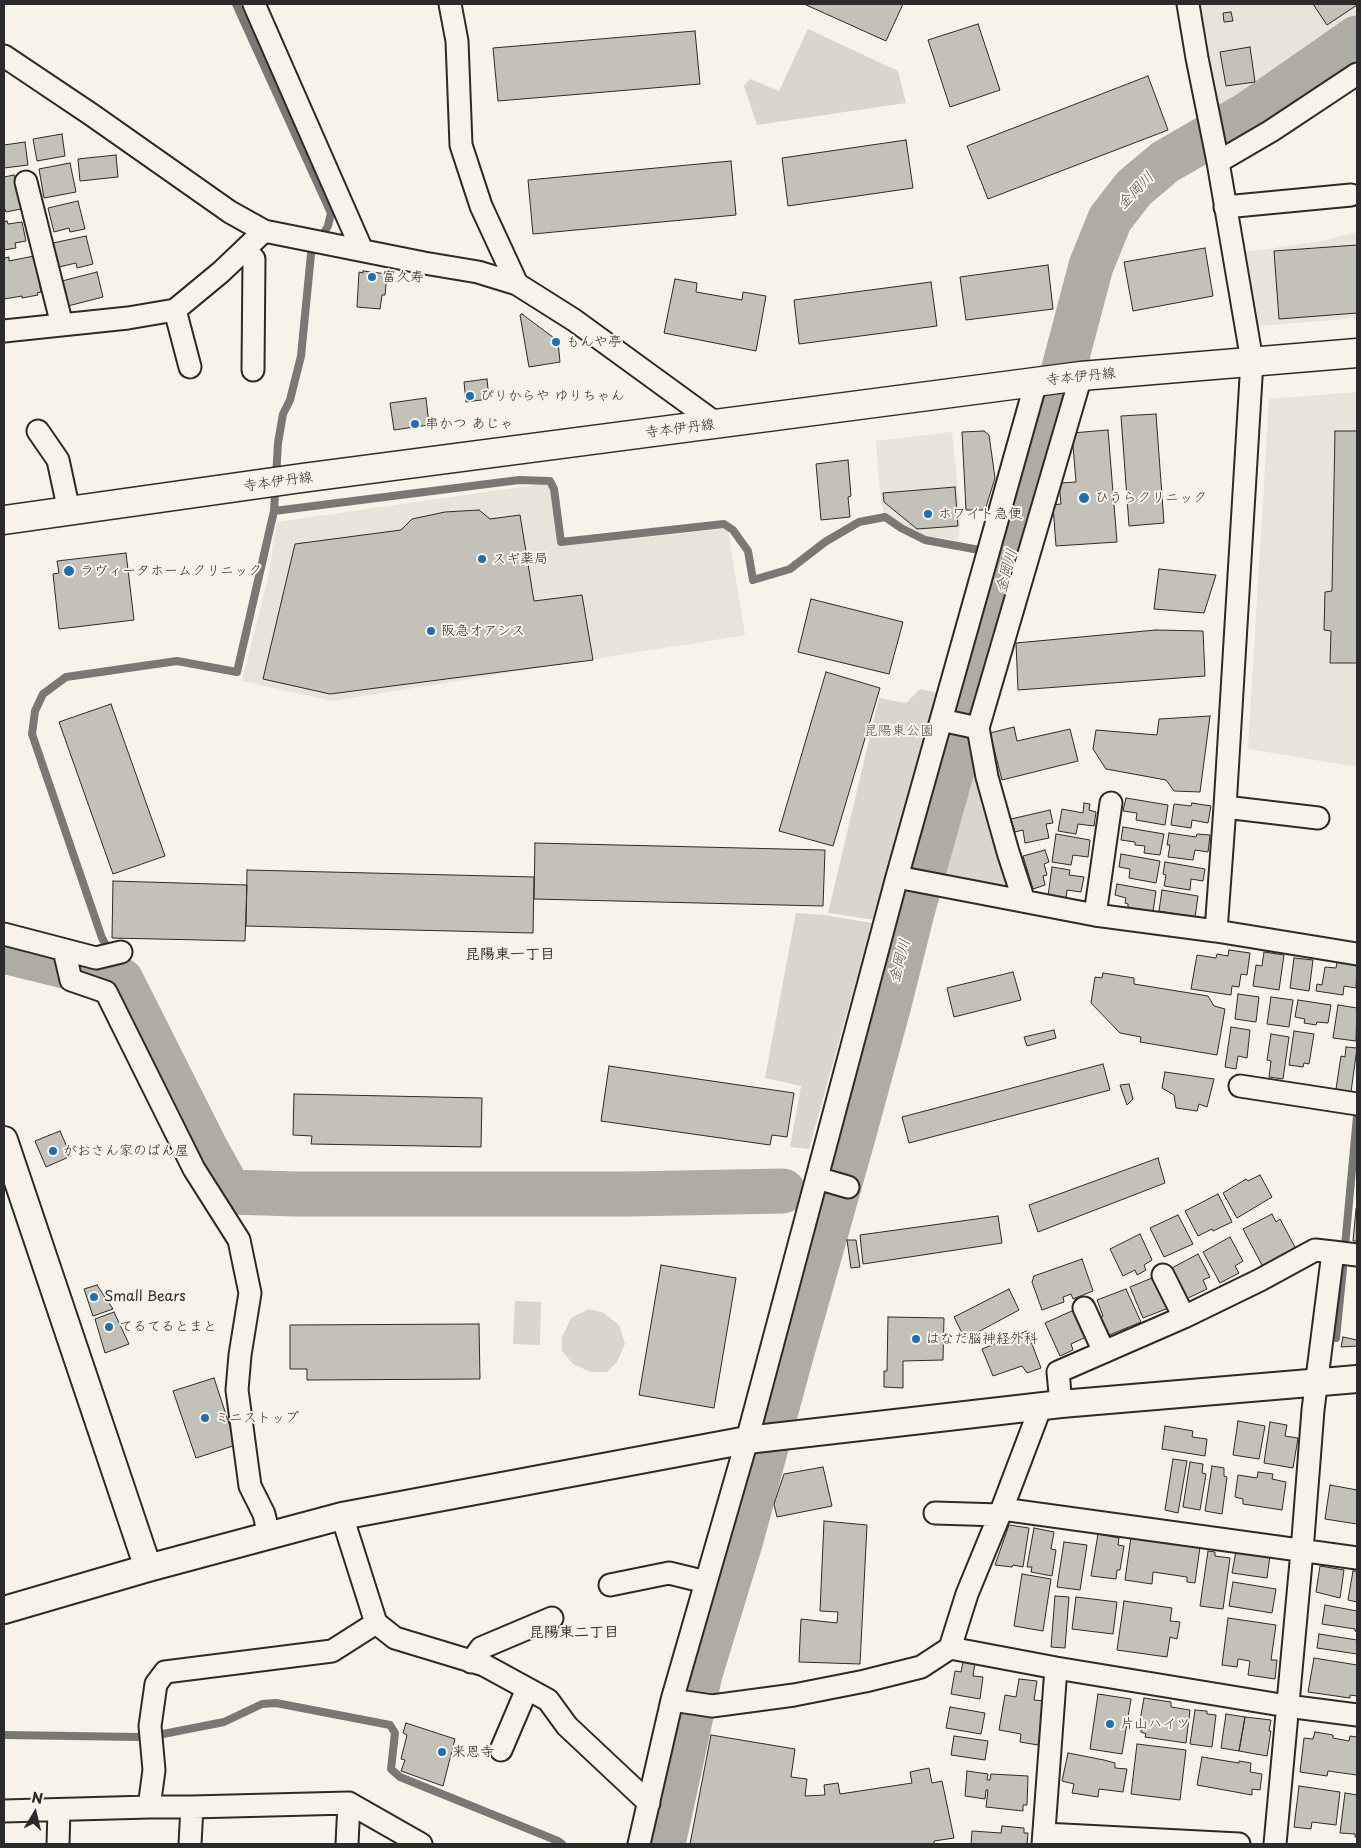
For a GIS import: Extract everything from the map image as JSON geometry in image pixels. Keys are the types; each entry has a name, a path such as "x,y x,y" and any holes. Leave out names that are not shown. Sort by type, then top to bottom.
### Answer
{"main road":[{"name":"寺本伊丹線","path":"4,520 1059,379 1357,353"}],"street":[{"path":"254,4 362,250"},
{"path":"450,4 457,41 461,145 481,206 517,284"},
{"path":"1188,4 1252,361 1216,931"},
{"path":"4,56 230,212 264,230 424,263 478,272 517,284 574,320 718,424"},
{"path":"1215,148 1271,131 1357,74"},
{"path":"26,182 62,326"},
{"path":"1225,207 1352,195"},
{"path":"4,331 128,318 175,310 221,272 264,230"},
{"path":"245,249 254,259 253,370"},
{"path":"175,310 190,367"},
{"path":"639,1844 672,1700 747,1440 832,1182 896,877 941,720 1059,379"},
{"path":"1024,901 987,777 978,728 1059,379"},
{"path":"38,431 58,460 69,511"},
{"path":"941,720 978,728"},
{"path":"1094,914 1111,803"},
{"path":"1225,807 1318,818"},
{"path":"896,877 1094,914 1216,931 1357,954"},
{"path":"4,934 96,958 121,952"},
{"path":"64,950 71,980 106,992 194,1169 239,1240 250,1293 240,1355 237,1390 250,1486 264,1514 269,1536"},
{"path":"1240,1086 1357,1104"},
{"path":"5,1145 148,1568"},
{"path":"672,1700 712,1706 803,1693 865,1681 921,1667 950,1648 967,1594 1001,1512 1051,1405 1058,1372 1184,1317 1260,1280 1315,1250 1357,1256"},
{"path":"1275,1844 1316,1383 1333,1252"},
{"path":"1163,1275 1184,1317"},
{"path":"1084,1308 1104,1352"},
{"path":"4,1610 148,1568 342,1516 747,1440 1051,1405 1357,1379"},
{"path":"935,1513 1001,1512 1357,1558"},
{"path":"342,1516 376,1623 395,1638 484,1665 548,1700 567,1726 649,1803"},
{"path":"610,1585 669,1573 706,1582"},
{"path":"471,1662 481,1648 552,1618"},
{"path":"149,1807 154,1770 150,1726 156,1684 165,1672 332,1650 376,1623"},
{"path":"950,1648 1056,1668 1287,1706 1357,1715"},
{"path":"1056,1668 1043,1839 1238,1844"},
{"path":"501,1750 527,1689"},
{"path":"347,1844 349,1803"},
{"path":"4,1811 349,1803 421,1844"},
{"path":"190,1844 192,1807"},
{"path":"58,1844 60,1810"}],"shaded area":[{"path":"1200,4 1357,4 1357,20 1220,113"},
{"path":"1357,232 1357,318 1259,326 1246,252 1323,241"},
{"path":"1357,392 1357,767 1248,749 1269,399"},
{"path":"952,432 961,518 958,540 925,536 911,530 883,512 876,441"},
{"path":"549,483 557,545 559,546 728,530 745,635 333,701 242,681 268,577 277,522"}],"green space":[{"path":"808,29 898,71 906,103 757,125 744,86 750,79 779,91"},
{"name":"昆陽東公園","path":"920,689 938,693 875,920 828,913 879,698 906,703"},
{"path":"974,751 1018,892 940,879"},
{"path":"796,913 824,915 872,923 809,1149 790,1147 801,1086 765,1078"},
{"path":"515,1301 541,1302 540,1345 513,1344"},
{"path":"589,1309 604,1313 619,1325 625,1344 617,1362 607,1372 591,1372 573,1364 562,1351 562,1337 571,1318"}],"building":[{"path":"804,4 903,4 886,41"},
{"path":"1313,4 1357,4 1357,5 1327,25"},
{"path":"1231,12 1233,21 1224,22 1223,13"},
{"path":"978,24 1000,90 950,107 928,40"},
{"path":"695,31 700,84 498,101 493,48"},
{"path":"1250,47 1255,82 1226,86 1220,52"},
{"path":"1148,76 1168,130 988,199 967,146"},
{"path":"62,134 65,156 37,161 33,139"},
{"path":"906,140 913,188 788,206 782,158"},
{"path":"25,142 28,165 4,168 4,145"},
{"path":"116,155 118,177 80,181 78,159"},
{"path":"731,161 736,215 533,234 528,180"},
{"path":"70,163 76,192 44,198 39,169"},
{"path":"14,175 21,209 6,212 4,207 4,177"},
{"path":"78,201 85,229 70,232 69,228 54,232 48,208"},
{"path":"7,221 8,224 22,222 26,241 15,243 16,248 4,250 4,222"},
{"path":"86,236 93,264 77,268 76,263 59,267 53,243"},
{"path":"1357,245 1357,313 1279,319 1274,251"},
{"path":"1205,248 1213,296 1133,311 1124,262"},
{"path":"34,256 41,292 37,293 38,295 4,299 4,258 9,257 9,261"},
{"path":"1048,265 1053,309 966,320 960,277"},
{"path":"363,271 387,274 385,295 382,295 380,309 357,307 359,272 363,273"},
{"path":"97,272 103,297 68,306 62,281"},
{"path":"675,279 697,283 696,292 742,300 743,292 766,296 756,351 664,333"},
{"path":"931,282 937,326 799,344 794,300"},
{"path":"522,314 558,341 560,362 529,367 520,315"},
{"path":"487,379 489,399 466,402 464,382"},
{"path":"426,398 429,425 394,430 390,403"},
{"path":"1156,414 1164,523 1129,526 1121,416"},
{"path":"1108,430 1117,542 1056,546 1053,505 1061,504 1059,483 1076,482 1072,433"},
{"path":"984,431 989,435 995,478 985,510 966,510 962,432"},
{"path":"1335,431 1357,431 1357,663 1330,663 1331,631 1324,630 1325,592 1332,591"},
{"path":"848,460 851,496 848,497 850,517 821,520 816,464"},
{"name":"ホワイト急便","path":"955,487 958,526 917,529 884,502 883,493"},
{"name":"阪急オアシス","path":"479,510 490,519 520,515 534,601 582,595 593,660 330,694 263,679 295,544 401,530 412,519 445,512"},
{"path":"126,553 134,620 59,629 53,574 59,573 57,561"},
{"path":"1159,569 1216,575 1204,613 1154,609"},
{"path":"811,599 903,622 889,674 798,652"},
{"path":"1156,630 1203,631 1205,676 1018,690 1016,643"},
{"path":"826,672 880,688 833,846 779,831"},
{"path":"111,704 165,856 113,874 59,722"},
{"path":"1210,716 1200,792 1174,791 1166,780 1106,769 1093,749 1096,730 1157,735 1159,719"},
{"path":"1014,727 1017,741 1070,729 1078,761 1002,780 990,733"},
{"path":"1126,798 1168,805 1165,825 1136,820 1137,813 1123,811"},
{"path":"1084,803 1090,804 1089,810 1096,812 1094,826 1078,824 1076,834 1058,831 1062,809 1083,813"},
{"path":"1192,803 1211,806 1208,823 1192,820 1191,828 1171,825 1174,804 1191,806"},
{"path":"1050,810 1053,823 1046,824 1049,838 1025,843 1023,830 1015,832 1011,819"},
{"path":"1123,827 1164,834 1160,855 1144,853 1145,846 1121,840"},
{"path":"1169,833 1196,837 1197,834 1210,835 1208,852 1195,850 1193,860 1168,857"},
{"path":"1056,834 1090,840 1088,857 1073,855 1071,865 1052,862"},
{"path":"535,843 825,850 823,906 534,899"},
{"path":"1045,850 1049,862 1044,864 1047,875 1043,876 1045,885 1033,889 1023,856"},
{"path":"1121,854 1160,861 1156,883 1129,878 1130,869 1119,867"},
{"path":"1165,862 1205,869 1203,881 1191,879 1190,890 1164,886 1166,875 1163,874"},
{"path":"1052,867 1070,870 1069,875 1084,877 1081,892 1067,890 1066,899 1048,896"},
{"path":"247,870 534,877 533,933 246,926"},
{"path":"113,881 247,885 245,941 112,938"},
{"path":"1117,884 1156,891 1153,912 1128,907 1128,904 1125,903 1126,898 1115,895"},
{"path":"1162,890 1198,896 1195,917 1159,911"},
{"path":"1229,950 1250,953 1247,975 1241,974 1239,987 1232,986 1231,995 1191,989 1197,955 1216,958 1217,954 1228,956"},
{"path":"1264,952 1284,955 1279,990 1253,986 1256,965 1262,966"},
{"path":"1294,958 1313,960 1309,991 1290,988"},
{"path":"1337,962 1357,965 1356,988 1344,986 1343,995 1316,991 1317,984 1322,985 1325,967 1336,968"},
{"path":"1013,972 1021,1000 954,1017 947,988"},
{"path":"1103,973 1134,978 1134,984 1208,996 1214,1006 1225,1009 1217,1055 1140,1042 1141,1037 1120,1033 1091,1003 1095,977 1102,978"},
{"path":"1238,994 1259,997 1256,1022 1235,1019"},
{"path":"1271,997 1293,1000 1289,1027 1267,1024"},
{"path":"1298,1000 1331,1005 1328,1023 1317,1022 1316,1025 1304,1023 1305,1019 1295,1017"},
{"path":"1338,1005 1357,1008 1356,1041 1333,1038"},
{"path":"1231,1027 1250,1030 1247,1058 1238,1056 1236,1069 1225,1067"},
{"path":"1054,1030 1056,1038 1027,1046 1024,1037"},
{"path":"1294,1031 1314,1034 1309,1064 1304,1063 1303,1067 1289,1065"},
{"path":"1271,1034 1289,1037 1283,1079 1269,1077 1271,1061 1267,1060"},
{"path":"1346,1047 1357,1048 1351,1092 1336,1089 1341,1056 1345,1057"},
{"path":"1103,1064 1110,1090 909,1143 902,1117"},
{"path":"609,1066 794,1093 787,1137 772,1135 770,1145 601,1121"},
{"path":"1165,1072 1214,1079 1207,1107 1199,1104 1197,1111 1176,1108 1174,1095 1162,1088"},
{"path":"1129,1084 1133,1099 1127,1105 1120,1085"},
{"path":"294,1094 482,1098 481,1147 311,1144 312,1136 293,1135"},
{"path":"60,1131 71,1156 46,1167 35,1141"},
{"path":"1158,1158 1165,1183 1038,1232 1029,1205"},
{"path":"1260,1175 1272,1197 1237,1218 1223,1193 1246,1179 1248,1181"},
{"path":"1218,1194 1232,1222 1198,1236 1185,1211"},
{"path":"1356,1209 1357,1241 1353,1241"},
{"path":"1272,1214 1276,1222 1280,1219 1296,1249 1267,1263 1269,1266 1264,1269 1243,1229"},
{"path":"1178,1215 1193,1244 1164,1257 1150,1228"},
{"path":"998,1216 1002,1243 863,1264 860,1235"},
{"path":"1140,1234 1152,1260 1144,1265 1146,1270 1137,1275 1135,1270 1123,1276 1110,1249"},
{"path":"1230,1237 1243,1261 1235,1266 1239,1273 1220,1283 1203,1252"},
{"path":"847,1240 856,1240 860,1267 851,1268"},
{"path":"1198,1254 1210,1277 1203,1280 1207,1289 1186,1299 1170,1269"},
{"path":"1082,1259 1093,1291 1073,1299 1071,1294 1063,1297 1064,1302 1042,1310 1032,1282 1034,1276"},
{"path":"661,1265 736,1278 714,1408 639,1395"},
{"path":"1157,1276 1171,1307 1143,1318 1130,1287"},
{"path":"97,1285 113,1309 93,1316 84,1289"},
{"path":"1009,1289 1019,1310 965,1339 954,1317"},
{"path":"1126,1289 1141,1322 1102,1338 1093,1320 1103,1316 1097,1300"},
{"path":"1074,1310 1086,1337 1071,1344 1073,1350 1060,1356 1045,1323"},
{"path":"114,1312 129,1344 105,1353 95,1319"},
{"name":"はなだ脳神経外科","path":"888,1317 944,1318 943,1360 903,1361 903,1388 884,1387 884,1371 887,1371"},
{"path":"479,1324 480,1379 307,1380 307,1369 290,1369 290,1325"},
{"path":"1027,1331 1041,1368 1027,1373 1022,1366 993,1376 982,1349"},
{"path":"1343,1337 1357,1340 1357,1346 1341,1347"},
{"name":"ミニストップ","path":"214,1378 236,1445 196,1458 173,1391"},
{"path":"1238,1421 1265,1426 1259,1459 1233,1455"},
{"path":"1270,1422 1287,1425 1285,1436 1298,1438 1293,1468 1264,1463"},
{"path":"1165,1426 1193,1431 1192,1437 1207,1439 1205,1456 1162,1449"},
{"path":"1173,1459 1187,1461 1178,1513 1165,1510"},
{"path":"1190,1462 1203,1464 1202,1473 1206,1474 1200,1510 1183,1507"},
{"path":"1212,1466 1224,1468 1224,1476 1227,1477 1222,1514 1205,1511"},
{"path":"823,1467 832,1506 777,1517 774,1504 784,1474"},
{"path":"1258,1472 1273,1474 1272,1479 1286,1482 1282,1510 1243,1504 1243,1499 1235,1497 1238,1475 1257,1478"},
{"path":"1330,1485 1357,1490 1357,1524 1325,1519"},
{"path":"824,1521 867,1525 860,1664 799,1662 801,1619 837,1623 838,1612 820,1611"},
{"path":"1009,1525 1029,1528 1023,1567 995,1565"},
{"path":"1034,1528 1054,1532 1051,1549 1056,1550 1052,1576 1031,1572 1032,1567 1027,1567"},
{"path":"1098,1534 1119,1538 1118,1545 1124,1546 1120,1570 1117,1570 1116,1579 1091,1576"},
{"path":"1131,1537 1200,1547 1195,1583 1187,1582 1187,1577 1153,1572 1152,1584 1125,1580"},
{"path":"1064,1542 1087,1545 1080,1590 1057,1587"},
{"path":"1208,1551 1215,1552 1215,1556 1230,1558 1223,1609 1200,1606"},
{"path":"1236,1551 1270,1556 1267,1578 1232,1573"},
{"path":"1320,1566 1344,1570 1340,1598 1316,1592"},
{"path":"1353,1571 1357,1571 1357,1602 1348,1600"},
{"path":"1022,1574 1051,1579 1043,1631 1014,1626"},
{"path":"1233,1582 1276,1589 1272,1613 1229,1606"},
{"path":"1055,1596 1069,1597 1065,1648 1051,1647"},
{"path":"1076,1597 1117,1602 1113,1634 1072,1629"},
{"path":"1124,1601 1172,1608 1170,1621 1180,1622 1177,1639 1170,1637 1167,1657 1117,1650"},
{"path":"1325,1605 1357,1611 1357,1632 1355,1629 1322,1624"},
{"path":"1228,1618 1276,1625 1271,1660 1277,1660 1275,1679 1248,1675 1250,1661 1238,1659 1237,1667 1222,1665"},
{"path":"1319,1634 1357,1640 1357,1654 1317,1648"},
{"path":"1314,1658 1357,1665 1357,1696 1350,1695 1350,1698 1308,1692"},
{"path":"963,1662 975,1663 973,1676 983,1677 980,1699 951,1694 955,1671 961,1672"},
{"path":"1019,1679 1037,1681 1034,1700 1045,1701 1038,1745 1020,1742 1021,1734 999,1730 1005,1695 1016,1697"},
{"name":"片山ハイツ","path":"1098,1694 1131,1699 1122,1754 1090,1749"},
{"path":"1144,1698 1171,1702 1171,1707 1190,1710 1186,1743 1145,1737 1146,1734 1141,1732 1141,1727 1139,1726"},
{"path":"950,1707 985,1713 981,1734 946,1728"},
{"path":"1195,1710 1207,1711 1207,1714 1216,1715 1212,1747 1190,1744"},
{"path":"1226,1714 1245,1717 1239,1751 1221,1748"},
{"path":"1245,1717 1271,1720 1267,1756 1239,1751"},
{"path":"406,1723 455,1739 443,1786 401,1771 405,1760 401,1759 407,1735 403,1733"},
{"path":"1315,1732 1333,1735 1333,1738 1349,1741 1350,1736 1357,1737 1357,1775 1328,1771 1327,1776 1300,1772 1304,1738 1313,1739"},
{"path":"711,1735 795,1749 791,1777 807,1779 805,1796 825,1795 824,1785 838,1783 840,1794 912,1783 910,1772 929,1768 932,1783 942,1781 954,1838 934,1841 934,1844 690,1844"},
{"path":"954,1736 988,1741 985,1760 951,1755"},
{"path":"1137,1744 1186,1750 1180,1800 1131,1794"},
{"path":"1068,1753 1104,1760 1115,1763 1115,1768 1127,1769 1123,1792 1099,1789 1098,1797 1072,1793 1074,1784 1062,1781"},
{"path":"1202,1757 1251,1763 1250,1772 1262,1774 1260,1790 1252,1789 1252,1795 1197,1785"},
{"path":"967,1771 988,1774 987,1780 990,1780 991,1774 1028,1776 1027,1805 1023,1805 1023,1811 986,1807 988,1790 986,1790 985,1799 965,1796"},
{"path":"1299,1786 1340,1792 1336,1825 1312,1822 1311,1829 1294,1827"},
{"path":"1345,1793 1357,1795 1357,1837 1355,1837 1355,1834 1340,1833"},
{"path":"1002,1826 1024,1828 1024,1833 1028,1833 1027,1844 971,1844 972,1831 1001,1833"}],"waterway":[{"path":"121,980 122,975 102,938 32,734 35,711 43,694 66,677 177,661 237,672 274,511 278,443 283,414 290,400 301,356 311,254 328,226 331,213 236,4"},
{"name":"金岡川","path":"663,1844 700,1674 740,1543 854,1133 912,912 1042,451 1091,266 1110,219 1134,188 1165,162 1248,114 1357,38"},
{"path":"274,511 519,480 550,481 554,489 561,542 724,524 733,530 748,551 753,580 790,569 825,542 859,522 885,517 901,528 925,540 1012,556"},
{"path":"4,951 121,980 207,1151 230,1192 296,1194 629,1194 783,1191"},
{"path":"1345,1246 1357,1116"},
{"path":"1336,1338 1343,1268"},
{"path":"4,1735 139,1737 158,1735 224,1722 262,1704 276,1703 390,1725 395,1733 391,1769 400,1777 562,1844"}],"place":[{"name":"富久寿","path":"372,277"},
{"name":"もんや亭","path":"556,342"},
{"name":"ぴりからや ゆりちゃん","path":"470,396"},
{"name":"串かつ あじゃ","path":"415,424"},
{"name":"ひうらクリニック","path":"1084,498"},
{"name":"ホワイト急便","path":"928,514"},
{"name":"スギ薬局","path":"482,559"},
{"name":"ラヴィータホームクリニック","path":"69,571"},
{"name":"阪急オアシス","path":"431,631"},
{"name":"がおさん家のぱん屋","path":"53,1151"},
{"name":"Small Bears","path":"94,1297"},
{"name":"てるてるとまと","path":"109,1327"},
{"name":"はなだ脳神経外科","path":"916,1339"},
{"name":"ミニストップ","path":"205,1418"},
{"name":"片山ハイツ","path":"1110,1724"},
{"name":"来恩寺","path":"442,1752"}],"district":[{"name":"昆陽東一丁目","path":"510,955"},
{"name":"昆陽東二丁目","path":"574,1633"}]}
